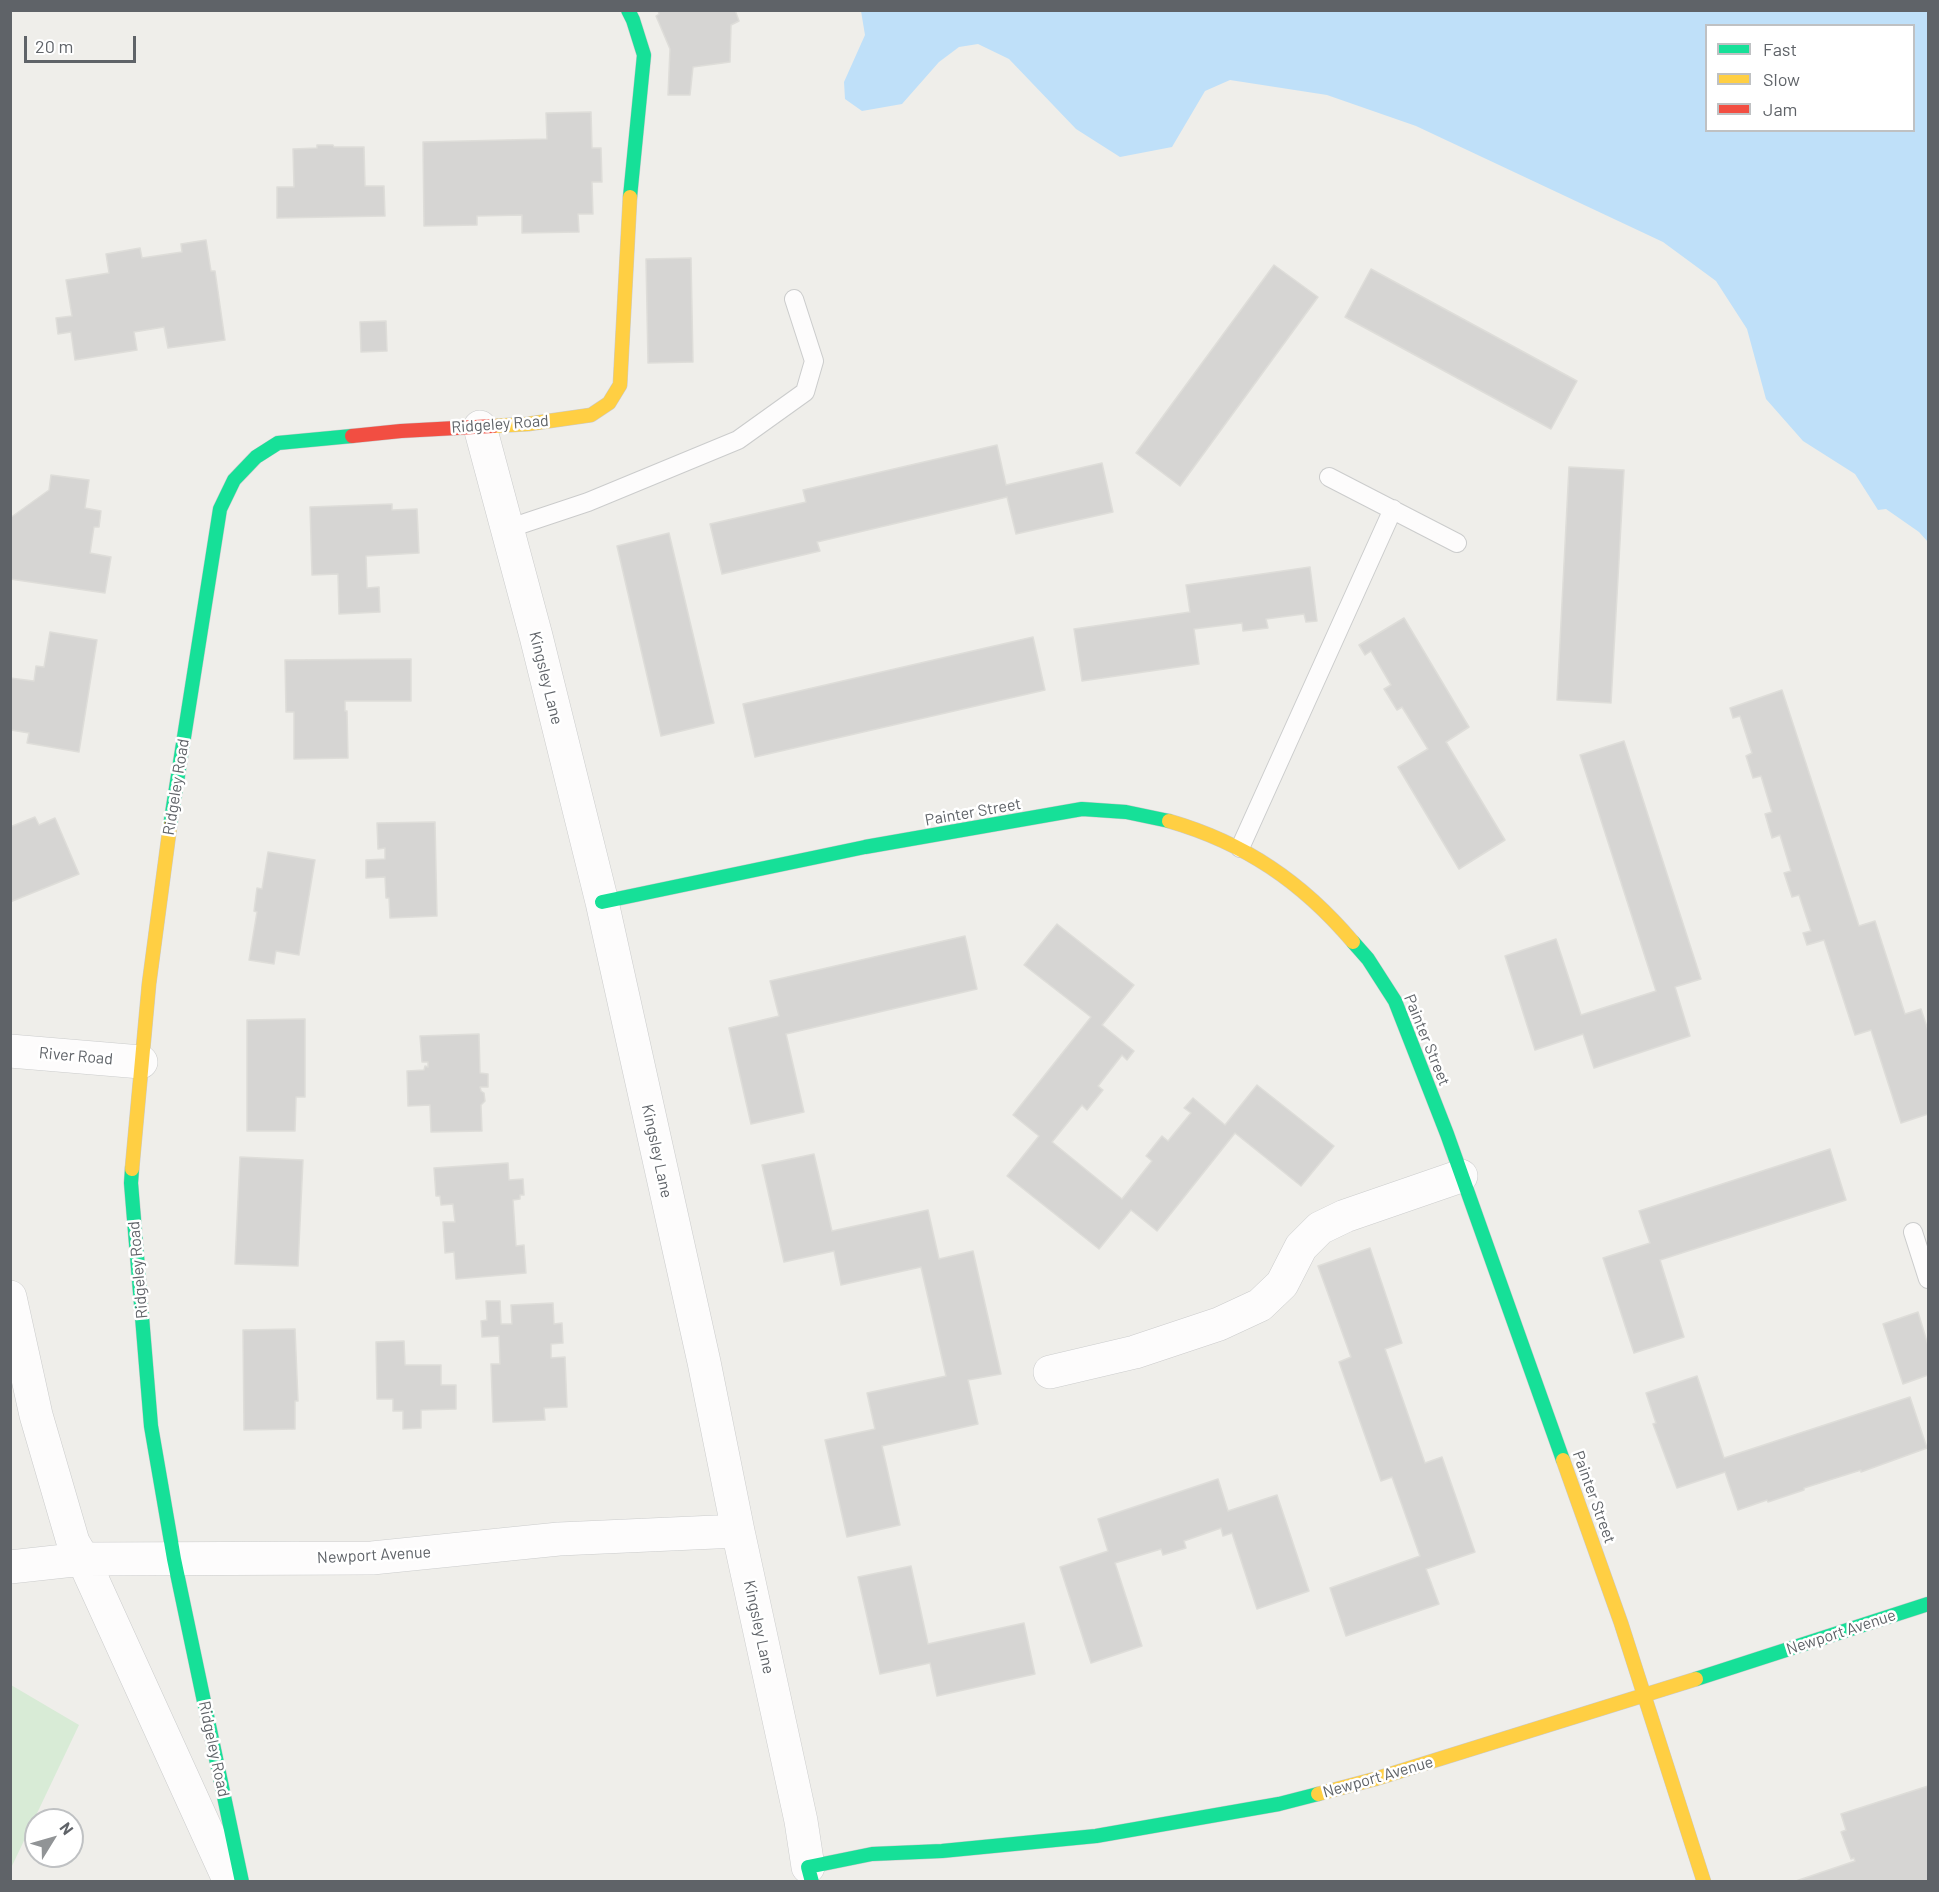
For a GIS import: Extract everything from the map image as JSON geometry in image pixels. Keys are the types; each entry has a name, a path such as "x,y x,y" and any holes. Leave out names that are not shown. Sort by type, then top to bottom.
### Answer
{"street":[{"name":"Ridgeley Road","path":"242,1881 174,1559 151,1426 131,1183 149,984 174,798 220,509 234,480 256,457 278,443 401,431 528,424 591,415 609,403 620,385 622,372 631,200 644,55 633,20 627,10"},
{"name":"Kingsley Lane","path":"480,427 536,636 602,902 704,1362 799,1810 810,1874"},
{"name":"Painter Street","path":"602,902 865,848 1082,809 1126,812 1200,830 1240,848 1290,880 1336,922 1368,959 1395,1001 1447,1134 1621,1623 1704,1881"},
{"name":"River Road","path":"10,1051 141,1062"},
{"path":"1050,1372 1136,1352 1219,1324 1260,1305 1282,1284 1301,1247 1320,1228 1345,1216 1461,1176"},
{"name":"Ridgeley Road","path":"10,1297 36,1415 73,1542 83,1558 230,1881"},
{"name":"Newport Avenue","path":"10,1567 83,1558 372,1558 559,1539 738,1531"},
{"name":"Newport Avenue","path":"810,1874 872,1854 942,1851 1096,1836 1279,1804 1375,1779 1645,1696 1929,1604"}],"lane":[{"path":"507,529 562,512 738,440 805,392 814,361 794,298"},
{"path":"1329,477 1457,543"},
{"path":"1240,848 1393,509"},
{"path":"1913,1232 1929,1279"}],"green space":[{"path":"11,1685 79,1725 40,1808 24,1808 24,1841 11,1868"}],"water":[{"path":"861,11 1928,11 1928,542 1919,532 1886,509 1878,510 1855,474 1803,441 1766,399 1747,329 1716,281 1663,242 1416,126 1327,95 1230,80 1205,91 1172,147 1120,157 1076,129 1009,59 978,44 959,47 939,62 902,104 862,111 845,99 844,82 865,35"}],"building":[{"path":"658,10 735,10 739,21 731,25 730,62 693,67 690,95 668,95 670,49 656,16 659,14"},
{"path":"591,112 592,148 601,148 602,182 592,182 593,214 578,214 579,232 522,233 522,215 477,216 477,225 424,226 423,142 547,139 546,113"},
{"path":"317,145 364,147 365,186 384,186 385,216 277,218 277,187 294,187 293,149 317,148"},
{"path":"206,240 211,271 215,271 225,340 168,348 164,327 134,332 137,350 75,360 71,332 58,334 56,318 72,316 66,280 109,273 106,254 140,248 142,258 182,252 181,244"},
{"path":"691,258 693,362 648,363 646,259"},
{"path":"1274,265 1318,297 1180,486 1136,453"},
{"path":"1371,269 1577,381 1551,429 1345,317"},
{"path":"386,321 387,351 361,352 360,322"},
{"path":"997,445 1006,485 1102,463 1113,512 1016,534 1007,497 817,542 820,551 722,574 710,524 806,502 803,490"},
{"path":"1569,467 1624,470 1611,703 1557,700"},
{"path":"51,475 89,480 85,508 101,511 99,527 94,527 90,553 111,557 105,593 10,579 10,518 49,490"},
{"path":"392,504 392,510 417,509 419,553 366,556 367,588 379,587 380,612 339,614 338,574 312,575 310,507"},
{"path":"669,533 714,723 661,736 617,546"},
{"path":"1310,567 1317,621 1306,622 1304,614 1266,619 1268,628 1243,631 1242,623 1194,629 1199,664 1082,681 1074,629 1190,612 1186,585"},
{"path":"1404,618 1469,727 1446,742 1505,840 1459,869 1398,767 1428,749 1402,707 1397,710 1384,689 1391,685 1371,651 1365,655 1359,645"},
{"path":"50,632 97,640 79,752 27,743 29,733 11,730 10,735 10,678 34,681 36,666 44,667"},
{"path":"1033,637 1045,690 755,757 743,704"},
{"path":"411,659 411,701 345,701 348,758 294,759 294,712 286,712 285,660"},
{"path":"1782,690 1859,926 1875,921 1905,1014 1921,1009 1928,1030 1928,1114 1901,1123 1871,1030 1855,1035 1824,940 1807,945 1803,933 1811,931 1799,895 1792,897 1784,873 1791,871 1780,835 1772,838 1765,814 1772,812 1761,776 1753,778 1746,756 1752,753 1740,716 1733,718 1730,708"},
{"path":"1624,741 1701,979 1675,987 1690,1036 1594,1068 1583,1034 1535,1050 1505,956 1556,939 1581,1015 1656,991 1580,755"},
{"path":"35,817 39,825 55,818 79,874 10,902 10,827"},
{"path":"435,822 437,916 390,918 385,877 366,878 366,860 385,859 385,848 378,849 377,823"},
{"path":"268,852 315,860 299,955 276,951 274,964 249,960 257,912 254,911 257,888 262,889"},
{"path":"1057,924 1134,985 1102,1025 1134,1051 1127,1060 1122,1055 1098,1086 1103,1090 1087,1110 1082,1105 1052,1142 1122,1199 1152,1161 1146,1156 1162,1136 1168,1141 1191,1113 1184,1108 1193,1098 1225,1125 1257,1085 1334,1146 1301,1186 1235,1133 1157,1231 1131,1210 1099,1249 1007,1176 1039,1136 1013,1115 1091,1017 1024,965"},
{"path":"965,936 977,989 786,1034 804,1112 751,1124 729,1028 779,1016 770,981"},
{"path":"305,1019 305,1097 296,1097 295,1131 247,1131 247,1020"},
{"path":"479,1034 480,1073 488,1074 488,1087 480,1087 485,1101 481,1105 482,1131 431,1132 430,1105 408,1106 407,1071 424,1070 425,1066 428,1067 428,1062 422,1062 420,1036"},
{"path":"1830,1149 1846,1200 1660,1260 1684,1337 1634,1353 1603,1258 1650,1243 1639,1211"},
{"path":"814,1154 832,1231 928,1210 939,1259 973,1251 1001,1374 968,1380 978,1424 882,1446 900,1525 847,1537 825,1440 875,1429 867,1393 946,1376 921,1267 841,1285 834,1251 784,1262 762,1165"},
{"path":"240,1157 303,1160 298,1266 235,1264"},
{"path":"508,1163 509,1180 523,1179 524,1195 520,1195 520,1199 513,1200 516,1246 524,1245 526,1273 456,1279 454,1252 445,1253 443,1222 455,1222 453,1204 441,1205 440,1196 436,1196 434,1168"},
{"path":"1370,1248 1402,1343 1385,1349 1425,1463 1442,1457 1475,1552 1426,1569 1439,1604 1346,1636 1330,1588 1420,1556 1392,1477 1381,1481 1339,1362 1351,1357 1318,1266"},
{"path":"486,1301 500,1301 501,1324 512,1324 511,1305 553,1303 554,1324 562,1323 563,1343 551,1344 551,1358 565,1357 567,1407 544,1408 545,1420 493,1422 491,1364 500,1364 499,1336 482,1337 481,1321 487,1320"},
{"path":"1918,1312 1928,1345 1928,1375 1903,1384 1883,1324"},
{"path":"295,1329 298,1401 295,1401 295,1429 244,1430 243,1330"},
{"path":"404,1341 405,1365 441,1365 441,1385 456,1385 456,1409 421,1410 421,1428 403,1429 403,1411 393,1411 393,1399 377,1399 376,1342"},
{"path":"1697,1376 1724,1458 1910,1397 1927,1448 1861,1472 1861,1470 1738,1510 1725,1472 1677,1488 1653,1424 1656,1423 1646,1393"},
{"path":"1218,1479 1228,1511 1277,1495 1309,1591 1257,1609 1232,1533 1223,1536 1221,1528 1184,1541 1186,1548 1163,1555 1161,1549 1115,1563 1142,1646 1091,1663 1060,1567 1108,1551 1098,1519"},
{"path":"911,1566 928,1644 1024,1623 1035,1674 937,1696 930,1663 880,1674 858,1577"},
{"path":"1928,1786 1928,1882 1793,1882 1855,1861 1854,1858 1851,1859 1841,1832 1846,1830 1841,1814"}],"traffic: fast":[{"path":"628,10 644,55 630,197"},
{"path":"170,826 220,509 234,480 256,457 278,443 352,436"},
{"path":"602,902 865,847 1082,809 1126,812 1169,821"},
{"path":"1353,942 1368,959 1395,1001 1447,1134 1563,1460"},
{"path":"132,1169 131,1183 151,1426 174,1559 242,1882"},
{"path":"1696,1679 1928,1604"},
{"path":"812,1882 808,1867 872,1854 942,1851 1096,1836 1279,1804 1318,1794"}],"traffic: slow":[{"path":"493,426 528,424 591,415 609,403 620,385 630,197"},
{"path":"1169,821 1223,841 1270,867 1313,901 1353,942"},
{"path":"132,1169 149,984 170,826"},
{"path":"1563,1460 1621,1623 1704,1882"},
{"path":"1318,1794 1375,1779 1696,1679"}],"traffic: jam":[{"path":"352,436 493,426"}]}
